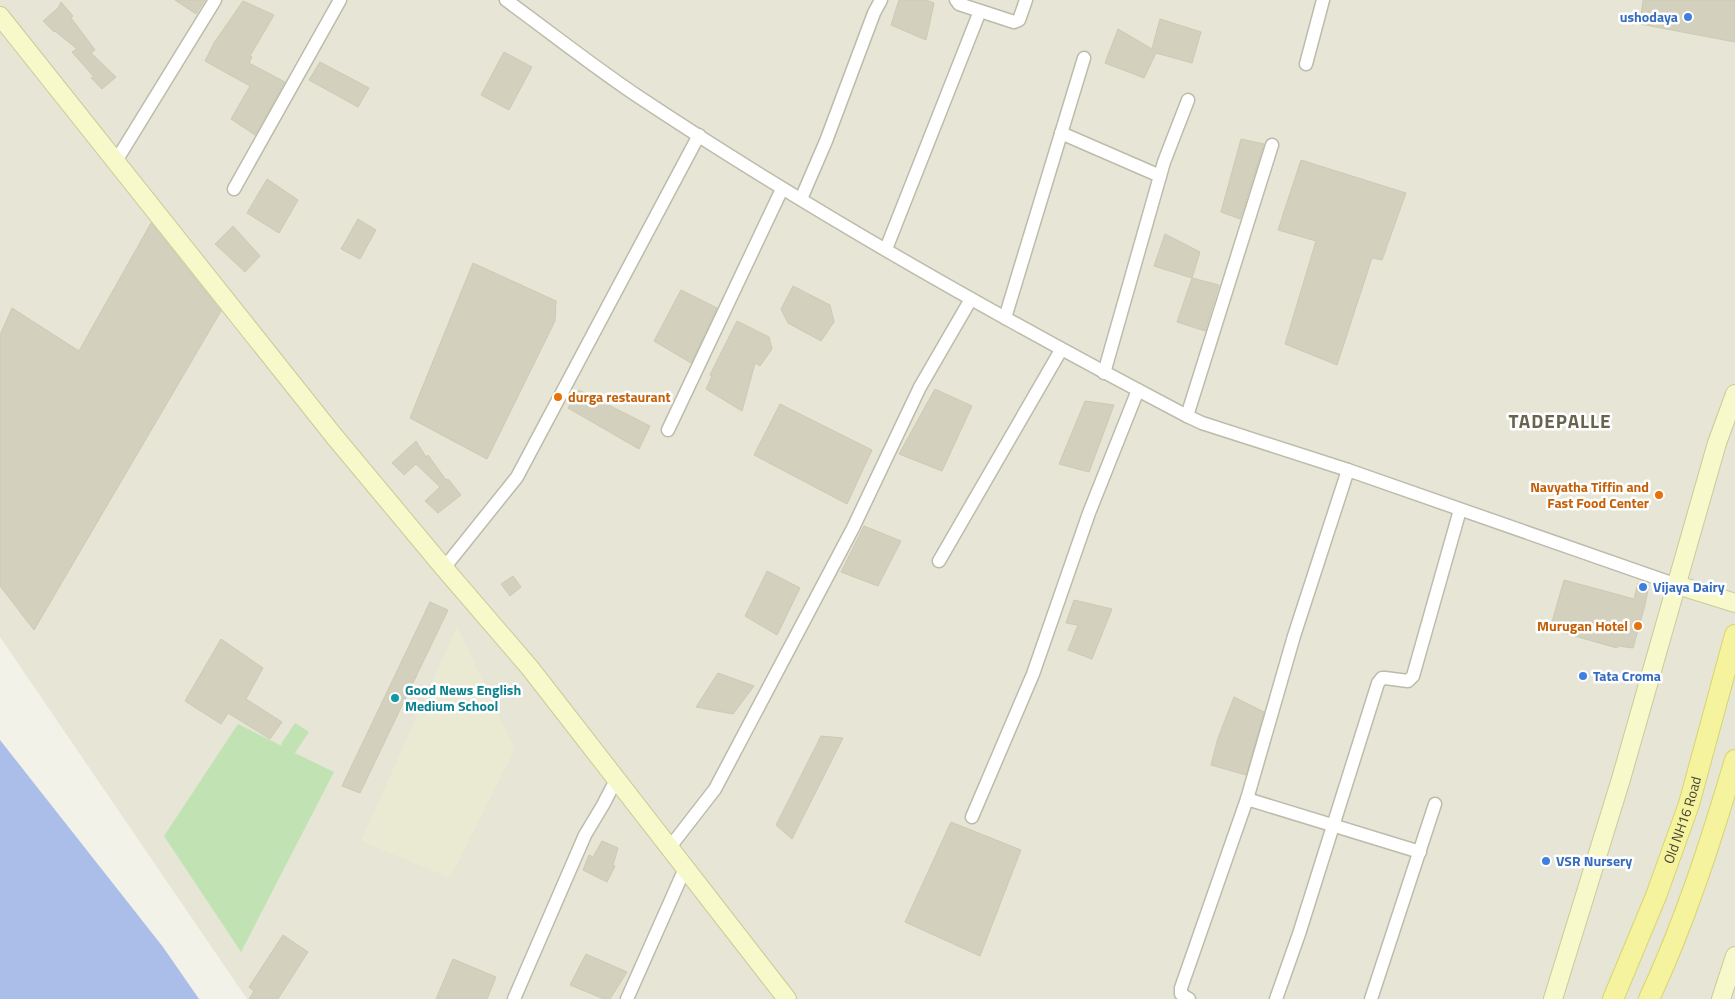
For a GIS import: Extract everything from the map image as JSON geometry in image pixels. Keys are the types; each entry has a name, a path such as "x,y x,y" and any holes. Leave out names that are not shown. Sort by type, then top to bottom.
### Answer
{"main road":[{"name":"Old NH16 Road","path":"1612,999 1656,896 1689,804 1735,635"},
{"path":"1649,999 1661,974 1709,848 1735,760"}],"street":[{"path":"116,161 215,0"},
{"path":"234,188 340,0"},
{"path":"506,0 638,96 782,189 1061,350 1186,416 1202,423 1348,470 1677,585 1735,603"},
{"path":"800,199 826,141 874,13 881,0"},
{"path":"956,0 959,4 1014,22 1017,22 1026,0"},
{"path":"1306,64 1323,0"},
{"path":"886,249 980,11"},
{"path":"0,16 334,436 530,668 686,866 787,999"},
{"path":"1005,318 1084,58"},
{"path":"1104,373 1160,176 1188,100"},
{"path":"1062,132 1160,176"},
{"path":"444,568 517,477 698,135"},
{"path":"1186,416 1272,145"},
{"path":"668,430 782,189"},
{"path":"670,847 715,789 854,528 920,387 971,299"},
{"path":"939,561 1061,350"},
{"path":"972,817 1033,674 1089,513 1138,390"},
{"path":"1553,999 1621,779 1717,443 1735,394"},
{"path":"1189,999 1181,994 1181,988 1246,799 1294,636 1348,470"},
{"path":"1276,999 1302,925 1378,682 1385,678 1408,682 1413,676 1460,510"},
{"path":"514,999 585,834 604,805 617,778"},
{"path":"1246,799 1420,852"},
{"path":"1371,999 1435,804"},
{"path":"628,999 686,866"},
{"path":"1721,999 1735,956"}],"shaded area":[{"path":"0,0 1735,0 1735,999 247,999 0,637"},
{"path":"457,626 515,749 450,878 361,841"}],"green space":[{"path":"295,723 309,732 295,753 334,772 241,952 164,836 238,724 282,746 281,744"}],"water":[{"path":"0,740 163,947 199,999 0,999"}],"building":[{"path":"175,0 205,0 196,14"},
{"path":"899,0 926,0 934,3 926,40 891,25"},
{"name":"ushodaya","path":"1643,0 1735,0 1735,42 1640,24"},
{"path":"243,1 274,15 250,56 252,57 249,63 285,82 255,135 231,119 250,86 205,61 214,43"},
{"path":"61,2 73,16 71,18 95,50 91,53 116,77 102,89 91,78 94,77 72,52 77,49 43,21 58,8"},
{"path":"1160,19 1201,32 1192,63 1156,53 1144,78 1105,63 1118,29 1152,49"},
{"path":"504,52 532,67 509,110 481,95"},
{"path":"320,62 369,88 358,107 309,80"},
{"path":"1241,139 1264,144 1240,219 1221,212"},
{"path":"1301,160 1406,193 1382,260 1372,258 1337,365 1285,344 1316,241 1278,230"},
{"path":"267,179 298,200 279,233 247,213"},
{"path":"358,219 376,230 360,259 341,249"},
{"path":"151,223 221,311 34,630 0,586 0,335 12,308 79,351"},
{"path":"233,226 260,256 245,272 215,244"},
{"path":"1165,234 1200,252 1192,278 1154,266"},
{"path":"473,263 556,301 555,321 487,459 410,418"},
{"path":"1192,278 1219,285 1205,331 1177,322"},
{"path":"793,286 830,305 834,322 821,341 788,323 781,309"},
{"path":"681,290 717,308 691,363 654,341"},
{"path":"737,321 769,337 772,349 760,366 755,363 742,411 706,389 712,376 710,375"},
{"path":"935,389 972,406 942,471 899,454"},
{"path":"579,390 650,426 639,449 568,408"},
{"path":"1085,401 1114,405 1089,472 1059,464"},
{"path":"780,404 872,450 847,504 754,455"},
{"path":"416,441 426,457 428,455 446,480 448,479 461,495 438,513 425,501 440,487 416,464 404,475 392,463"},
{"path":"864,526 901,541 878,586 841,572"},
{"path":"767,571 800,588 777,635 745,616"},
{"path":"513,576 521,587 510,596 501,584"},
{"path":"1564,580 1634,599 1638,583 1649,585 1633,648 1618,646 1617,648 1550,629"},
{"path":"1074,600 1112,609 1092,659 1068,650 1078,625 1066,623"},
{"name":"Good News English Medium School","path":"430,602 448,610 360,793 342,786"},
{"path":"221,639 263,668 246,699 282,722 270,739 228,713 221,724 185,701"},
{"path":"718,673 754,686 733,714 696,707"},
{"path":"1234,697 1264,712 1246,775 1211,765 1218,738"},
{"path":"821,736 843,738 792,839 776,825"},
{"path":"951,822 1021,850 980,956 905,922"},
{"path":"602,841 618,848 613,865 615,866 607,882 583,870 589,855 593,857"},
{"path":"283,935 308,952 278,999 249,999 254,991 249,987"},
{"path":"586,954 627,972 610,999 604,999 570,985"},
{"path":"453,959 496,977 487,999 436,999"}],"place":[{"name":"ushodaya","path":"1688,17"},
{"name":"durga restaurant","path":"558,397"},
{"name":"Navyatha Tiffin and Fast Food Center","path":"1659,495"},
{"name":"Vijaya Dairy","path":"1643,587"},
{"name":"Murugan Hotel","path":"1638,626"},
{"name":"Tata Croma","path":"1583,676"},
{"name":"Good News English Medium School","path":"395,698"},
{"name":"VSR Nursery","path":"1546,861"}],"district":[{"name":"TADEPALLE","path":"1560,421"}]}
